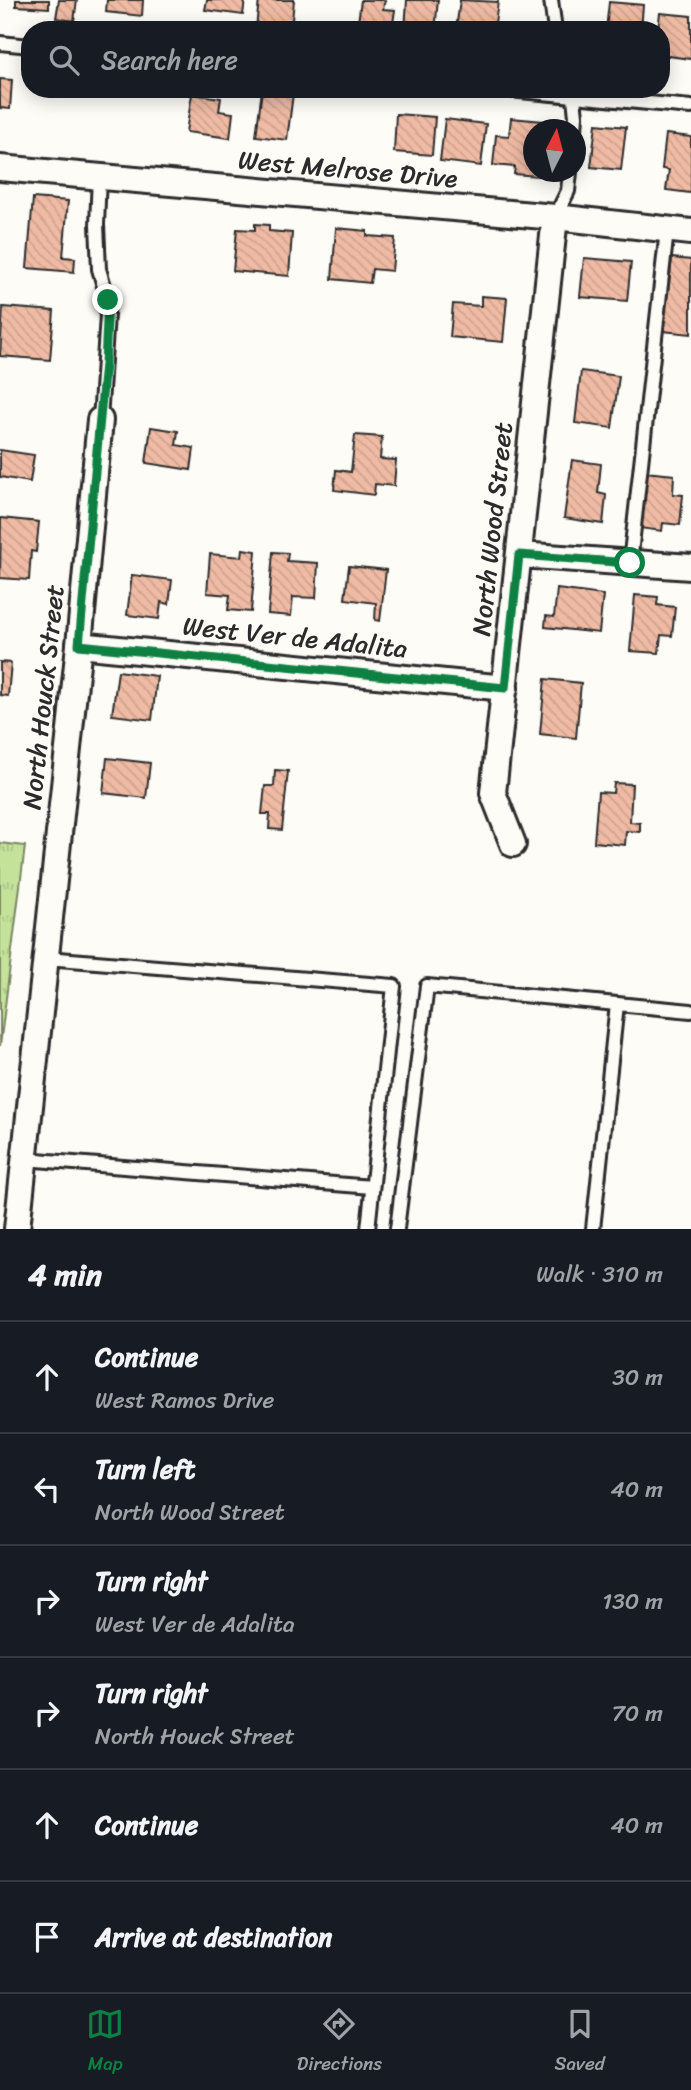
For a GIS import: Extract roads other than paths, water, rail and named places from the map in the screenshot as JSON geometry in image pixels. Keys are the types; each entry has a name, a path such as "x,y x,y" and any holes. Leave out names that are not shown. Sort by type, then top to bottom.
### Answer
{"street":[{"name":"West Melrose Drive","path":"0,168 555,217 679,231"},
{"name":"North Wood Street","path":"513,844 494,793 555,217"},
{"name":"North Houck Street","path":"17,1229 100,420"},
{"path":"519,555 691,567"},
{"name":"West Ver de Adalita","path":"79,645 505,688"}],"lane":[{"path":"551,0 554,21"},
{"path":"0,43 21,45"},
{"path":"574,98 576,119"},
{"path":"616,98 691,107"},
{"path":"99,176 99,269 108,300 100,420"},
{"path":"555,217 568,191 569,182"},
{"path":"630,563 679,231"},
{"path":"46,958 394,986 368,1229"},
{"path":"397,1229 427,986 691,1011"},
{"path":"593,1229 617,1004"},
{"path":"24,1159 372,1187"}]}
